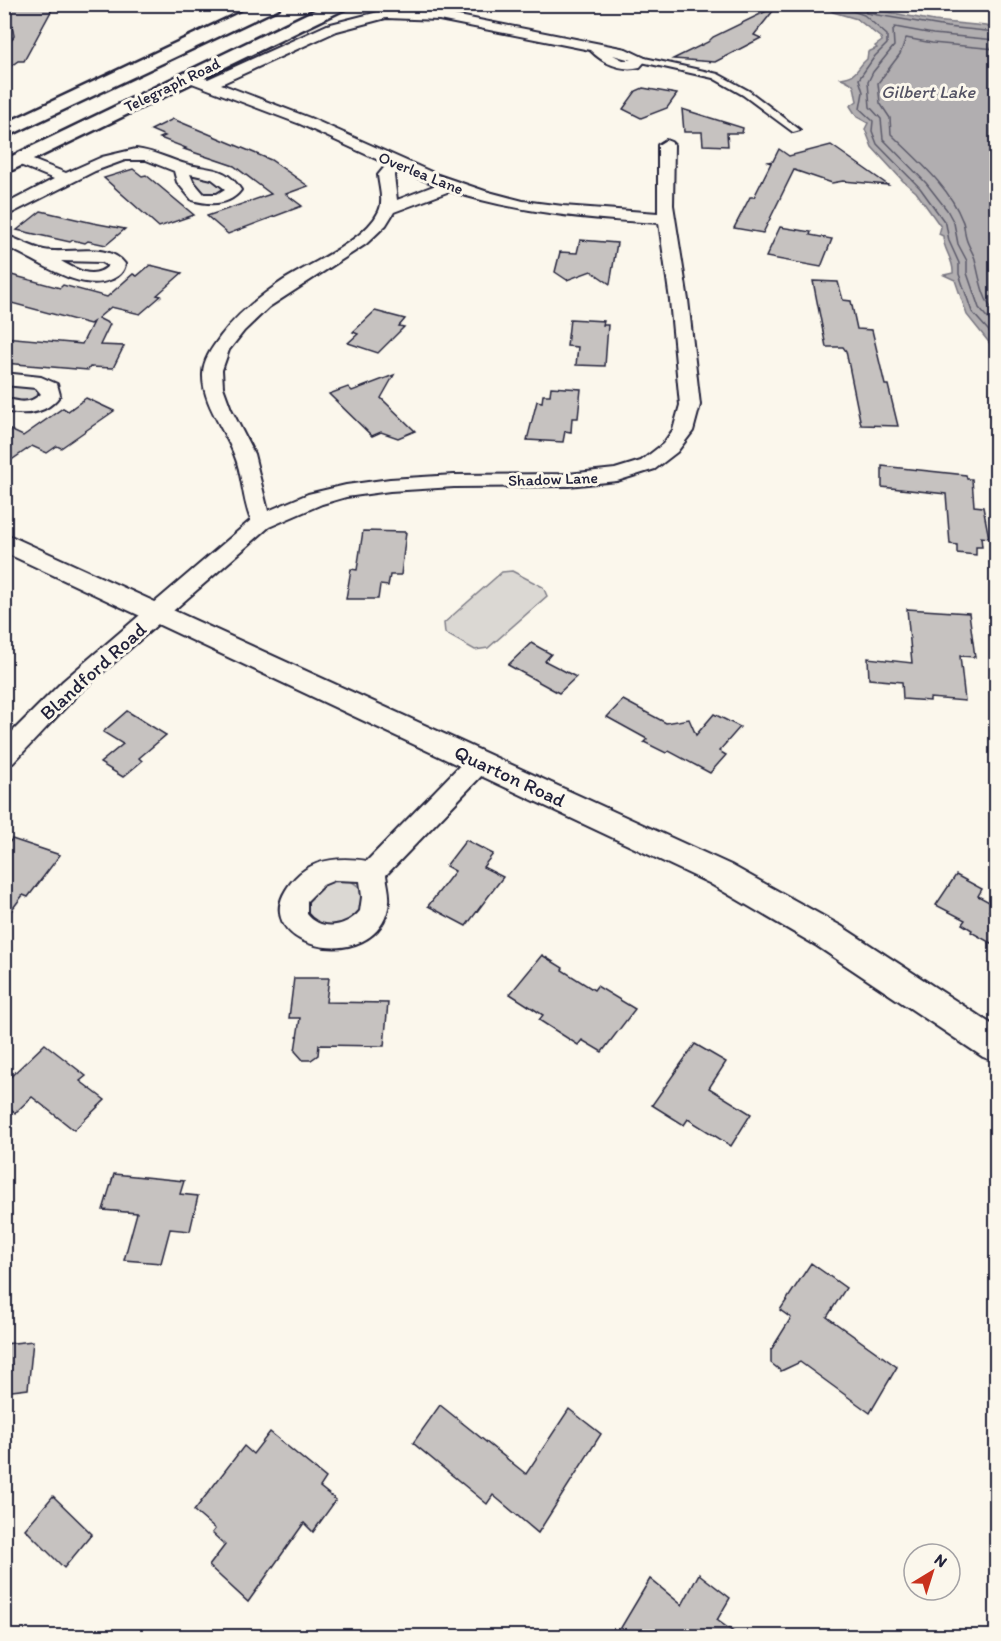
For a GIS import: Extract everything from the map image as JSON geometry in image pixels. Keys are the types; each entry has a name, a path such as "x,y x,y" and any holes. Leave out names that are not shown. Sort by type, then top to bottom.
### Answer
{"highway":[{"name":"Telegraph Road","path":"14,171 189,76 341,4"},
{"name":"Telegraph Road","path":"4,132 267,5"},
{"path":"267,5 296,12 297,20 289,28"}],"street":[{"path":"361,4 386,14"},
{"path":"209,84 332,28 386,14 439,16 596,49 609,60 619,64 631,65 640,58"},
{"name":"Overlea Lane","path":"189,76 312,124 448,186 502,201 544,209 666,218"},
{"name":"Shadow Lane","path":"159,613 262,522 315,499 346,491 426,483 599,478 633,471 660,457 678,440 687,424 690,405 679,300 666,218 664,193 666,145"},
{"path":"4,212 108,159 133,154 150,156 181,168"},
{"path":"388,209 386,175 396,164"},
{"path":"14,171 68,179"},
{"path":"14,171 48,190"},
{"path":"262,522 255,508 249,466 240,441 213,387 212,373 215,358 225,342 252,311 358,241 388,209 448,186"},
{"path":"4,240 39,255"},
{"path":"4,379 41,383 50,388 51,395 39,405 28,408 4,404"},
{"name":"Quarton Road","path":"4,541 720,874 829,936 996,1046"},
{"name":"Blandford Road","path":"4,756 71,687 131,633 159,613"},
{"path":"372,872 479,762"}],"lane":[{"path":"640,58 715,76 746,93 796,130"}],"shaded area":[{"path":"194,174 215,178 226,187 224,193 204,192 190,178"},
{"path":"4,383 33,386 42,393 33,402 16,402 5,396"},
{"path":"512,571 543,587 547,596 488,648 475,650 445,633 444,623 502,572"},
{"path":"345,878 358,886 364,896 363,906 358,915 338,927 326,927 315,923 305,913 306,894 322,880"}],"water":[{"name":"Gilbert Lake","path":"825,5 864,5 934,21 996,27 996,351 967,315 955,280 944,275 953,273 953,268 943,236 939,234 941,227 916,192 872,147 865,129 868,123 857,117 850,106 857,101 854,86 841,78 857,71 867,59 868,52 877,48 875,46 882,41 881,38 857,19 833,12"}],"building":[{"path":"8,4 55,4 24,61 18,61 4,71 4,51 14,36"},
{"path":"777,6 754,35 761,38 715,62 673,59 708,42 713,37"},
{"path":"643,88 677,94 667,108 641,118 623,109 636,91"},
{"path":"682,109 743,128 742,133 727,133 728,146 703,145 702,132 684,132"},
{"path":"173,119 271,160 308,186 286,194 302,206 228,234 207,216 271,194 234,166 184,149 186,148 160,138 165,136 151,130"},
{"path":"831,145 888,185 843,181 832,183 794,170 763,233 734,228 750,197 754,197 771,163 768,162 773,161 779,149 789,156"},
{"path":"133,169 142,176 146,175 194,215 159,227 104,178"},
{"path":"41,211 125,229 106,245 88,241 85,243 73,240 70,242 17,230"},
{"path":"780,227 811,232 810,235 832,239 821,267 766,257"},
{"path":"580,240 617,243 610,284 591,271 567,280 555,272 560,252 577,253"},
{"path":"150,265 182,273 140,314 111,307 98,318 110,324 100,345 124,346 113,368 90,367 88,370 4,363 4,337 82,344 93,322 90,324 4,301 4,273 60,288 63,285 107,297 133,274 137,276"},
{"path":"813,281 838,282 843,300 851,301 857,329 872,330 885,385 888,385 898,426 861,425 846,351 843,347 826,347"},
{"path":"375,311 405,319 399,326 404,327 378,353 348,343 358,334 353,332"},
{"path":"570,319 604,321 603,325 608,325 605,366 576,365 578,347 567,346"},
{"path":"394,375 381,398 415,431 398,438 381,432 372,436 329,394 348,387 352,391"},
{"path":"551,387 581,389 578,418 572,418 571,432 565,431 563,442 527,440 537,401 542,402 543,395 550,395"},
{"path":"86,398 114,411 61,448 57,446 47,453 32,446 4,465 4,427 23,436 63,408 68,411"},
{"path":"882,466 966,475 967,479 972,479 974,506 983,507 989,538 981,537 982,547 976,547 976,555 957,553 957,545 950,544 946,494 882,487"},
{"path":"363,531 406,532 401,575 390,575 388,586 380,585 378,599 346,599 351,569 357,570"},
{"path":"907,609 969,613 975,657 960,656 965,701 930,698 930,701 903,699 902,682 869,679 868,658 912,663"},
{"path":"531,643 551,654 545,661 576,677 559,693 508,665"},
{"path":"623,700 666,723 689,719 696,735 714,714 740,727 719,751 726,755 710,773 669,751 666,753 644,742 647,739 607,717"},
{"path":"127,711 166,735 139,758 142,761 123,777 100,763 123,744 103,732"},
{"path":"12,839 60,855 28,897 23,895 4,920 4,849"},
{"path":"466,840 493,854 483,867 503,877 466,926 428,906 455,871 446,866"},
{"path":"956,875 982,889 978,896 993,904 989,911 996,915 996,946 971,932 972,930 962,924 965,920 936,905"},
{"path":"542,955 594,990 597,986 635,1009 602,1052 582,1040 578,1045 539,1020 543,1015 510,994"},
{"path":"294,978 329,978 326,1002 388,1003 384,1046 319,1045 318,1055 311,1060 303,1060 295,1051 300,1018 289,1018"},
{"path":"45,1044 86,1076 80,1081 105,1100 74,1130 32,1097 15,1113 4,1104 4,1083"},
{"path":"695,1044 726,1062 709,1088 751,1114 731,1146 688,1119 684,1125 652,1105"},
{"path":"114,1174 184,1181 180,1194 198,1196 190,1231 170,1229 161,1263 124,1260 137,1213 103,1210"},
{"path":"811,1263 846,1288 827,1317 897,1367 870,1413 800,1362 781,1371 771,1363 771,1350 791,1318 780,1310"},
{"path":"33,1341 28,1389 4,1392 4,1344"},
{"path":"440,1405 526,1474 569,1409 601,1434 538,1533 493,1495 487,1504 413,1443"},
{"path":"270,1432 326,1478 320,1487 336,1500 313,1532 304,1523 248,1602 209,1566 225,1545 212,1533 215,1529 194,1511 244,1446 253,1454"},
{"path":"53,1496 92,1534 64,1568 25,1529"},
{"path":"699,1574 730,1598 717,1620 739,1636 616,1636 650,1579 682,1605"}]}
